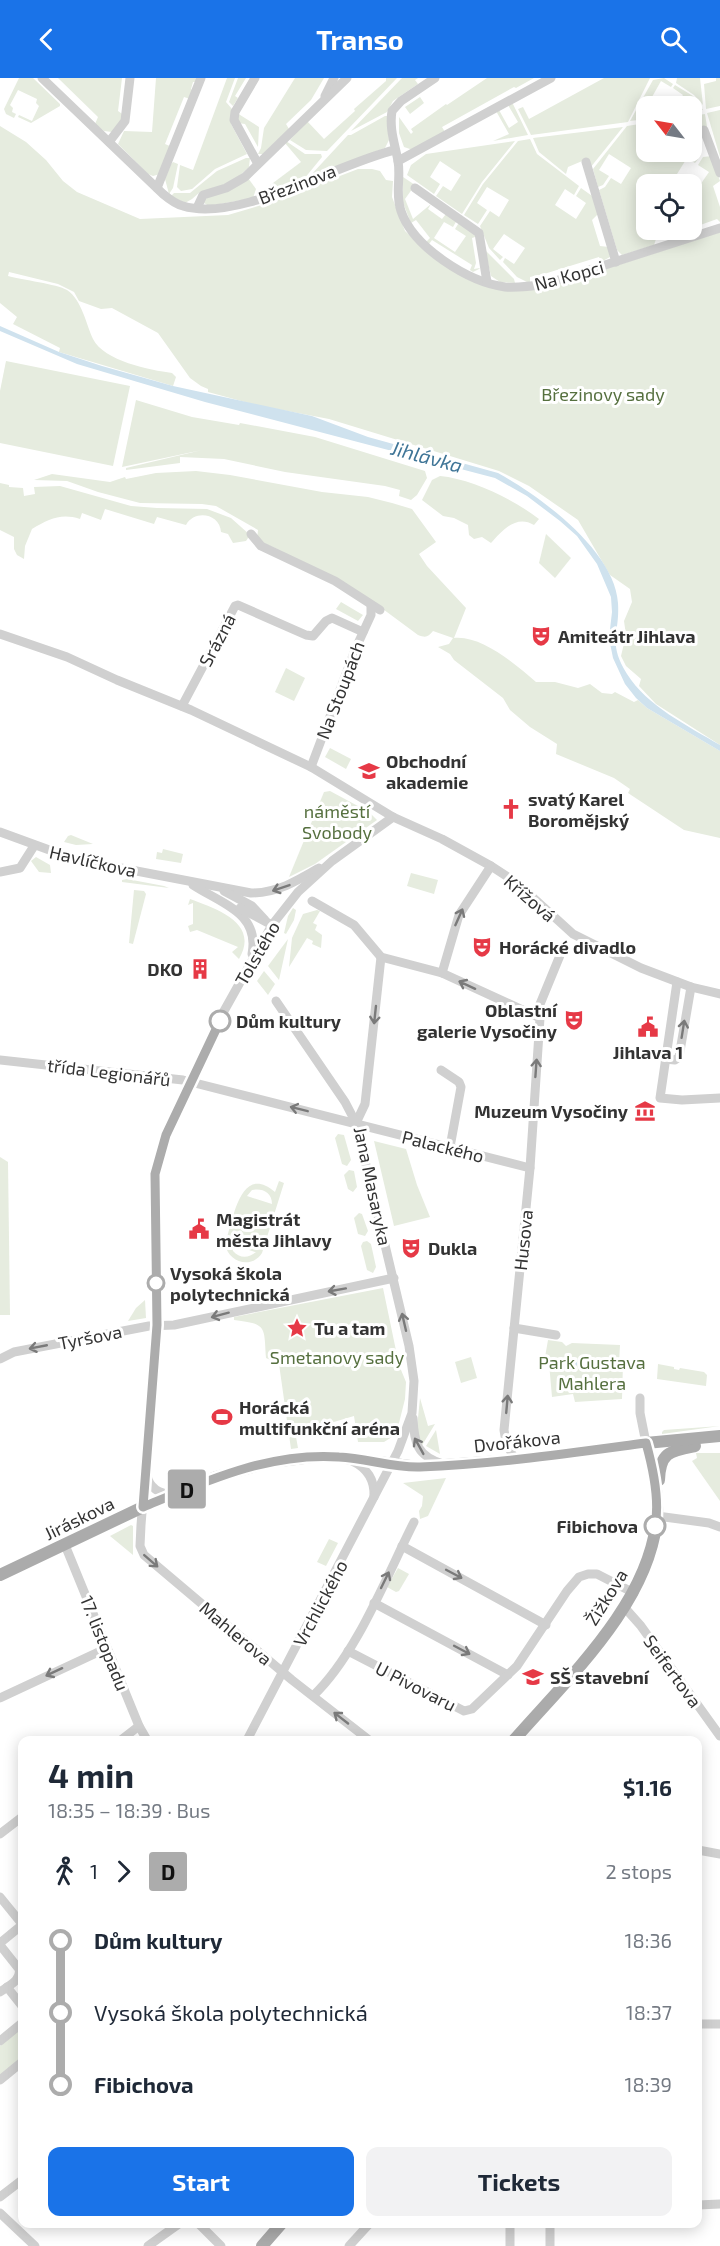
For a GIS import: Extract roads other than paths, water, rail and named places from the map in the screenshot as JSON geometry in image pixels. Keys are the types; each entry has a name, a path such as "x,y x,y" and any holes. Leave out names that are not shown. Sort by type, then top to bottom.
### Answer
{"main road":[{"name":"Dvořákova","path":"392,1465 418,1467 515,1461 646,1443 720,1436"},
{"path":"656,1502 660,1463 667,1454 720,1441"},
{"name":"Žižkova","path":"517,1736 599,1642 634,1593 647,1562 657,1516 646,1443"},
{"name":"Jiráskova","path":"0,1575 143,1507 216,1477 271,1462 312,1457 345,1457 392,1465"},
{"path":"262,2246 278,2228"}],"street":[{"name":"Březinova","path":"42,78 176,204 212,208 250,202 372,156 395,150"},
{"path":"109,142 122,128 128,114 130,78"},
{"path":"157,188 201,78"},
{"name":"Březinova","path":"255,78 234,117 236,125 258,164"},
{"name":"Březinova","path":"323,101 334,78"},
{"name":"Březinova","path":"197,208 203,195 234,184 258,164 347,78"},
{"path":"435,78 401,101 392,111 391,129 398,161 551,78"},
{"path":"704,129 720,173"},
{"name":"Na Kopci","path":"398,161 398,201 403,217 411,229 428,249 454,267 487,282 505,287 530,287 546,284 720,228"},
{"name":"Na Kopci","path":"586,162 616,262"},
{"path":"415,188 479,232 487,282"},
{"name":"Na Stoupách","path":"251,534 261,546 335,581 371,605 371,615 311,767"},
{"name":"Srázná","path":"182,706 235,606 238,605 306,635 313,636 326,621 332,618 363,632"},
{"path":"0,634 67,657 182,706 311,767 393,817 332,861"},
{"name":"Křížová","path":"393,817 442,839 491,866 517,883 573,934 601,950 666,978 720,994"},
{"name":"Havlíčkova","path":"0,832 74,860 251,893 269,892 295,883 332,861"},
{"path":"0,872 20,868 34,846"},
{"name":"Tolstého","path":"143,1507 157,1325 155,1174 166,1135 269,922 332,861"},
{"path":"442,973 459,915 491,866"},
{"name":"Havlíčkova","path":"189,882 236,911 249,923 253,938 250,963"},
{"name":"Havlíčkova","path":"217,888 252,906 269,922"},
{"name":"Havlíčkova","path":"210,895 269,922"},
{"path":"312,901 354,926 381,957 442,973 540,1018"},
{"name":"Husova","path":"515,1461 506,1442 504,1430 530,1168 540,1018 539,1003 561,953"},
{"name":"Jana Masaryka","path":"381,957 365,1104 356,1123 394,1278 413,1373 415,1392 412,1413 392,1465"},
{"path":"677,982 660,1098 682,1100 720,1098"},
{"path":"665,1059 675,1060 679,1057 691,987"},
{"path":"276,1001 345,1102 356,1123"},
{"name":"třída Legionářů","path":"0,1060 191,1082 356,1123"},
{"path":"441,1070 459,1082 461,1087 450,1147"},
{"name":"Palackého","path":"356,1123 371,1129 530,1168"},
{"name":"Tyršova","path":"0,1359 14,1352 157,1325 191,1322 394,1278"},
{"path":"514,1328 556,1335"},
{"path":"640,1398 640,1413 646,1443"},
{"name":"Jana Masaryka","path":"412,1413 418,1449 430,1459 445,1465"},
{"path":"345,1457 363,1467 370,1475 374,1488 374,1501"},
{"name":"Vrchlického","path":"249,1736 392,1465"},
{"path":"146,1467 147,1479 152,1486 160,1492 173,1495"},
{"name":"Mahlerova","path":"143,1507 140,1546 144,1555 282,1672 364,1736"},
{"path":"657,1516 709,1523 720,1527"},
{"path":"313,1696 335,1672 348,1651 414,1522"},
{"name":"17. listopadu","path":"65,1545 145,1736"},
{"path":"402,1546 546,1625"},
{"name":"U Pivovaru","path":"348,1651 464,1711 472,1709 517,1666 567,1591 579,1577 597,1574 634,1593"},
{"path":"374,1603 508,1675"},
{"name":"Seifertova","path":"625,1608 641,1626 720,1736"},
{"path":"0,1698 107,1648"},
{"path":"126,1736 139,1726"},
{"path":"0,1834 18,1820"},
{"path":"702,1851 720,1854"},
{"path":"0,1897 18,1920"},
{"path":"18,1928 0,1944 18,1968"},
{"path":"18,1977 3,1989 18,2002"},
{"path":"702,2024 720,2024"},
{"path":"0,2041 18,2027"},
{"path":"0,2080 18,2065"},
{"path":"0,2197 18,2183"},
{"path":"702,2205 720,2204"},
{"path":"0,2213 35,2246"},
{"path":"148,2246 173,2228"},
{"path":"203,2228 221,2246"},
{"path":"349,2246 365,2228"},
{"path":"510,2228 510,2246"},
{"path":"550,2228 550,2246"}],"water":[{"name":"Jihlávka","path":"0,326 59,352 102,366 173,386 312,416 368,437 498,473 515,483 573,527 604,564 614,583 618,603 617,654 635,685 657,706 720,745 720,751 647,708 625,684 613,658 609,638 611,597 597,564 577,536 527,496 495,478 205,402 77,364 0,331"},
{"path":"571,1359 601,1360 595,1369 589,1362 574,1366"}],"place":[{"name":"Amiteátr Jihlava","path":"541,636"},
{"name":"Obchodní akademie","path":"369,771"},
{"name":"svatý Karel Boromějský","path":"511,809"},
{"name":"Horácké divadlo","path":"482,947"},
{"name":"DKO","path":"200,969"},
{"name":"Oblastní galerie Vysočiny","path":"574,1020"},
{"name":"Dům kultury","path":"220,1021"},
{"name":"Jihlava 1","path":"648,1027"},
{"name":"Muzeum Vysočiny","path":"645,1111"},
{"name":"Magistrát města Jihlavy","path":"199,1229"},
{"name":"Dukla","path":"411,1248"},
{"name":"Vysoká škola polytechnická","path":"156,1283"},
{"name":"Tu a tam","path":"297,1328"},
{"name":"Horácká multifunkční aréna","path":"222,1417"},
{"name":"Fibichova","path":"655,1526"},
{"name":"SŠ stavební","path":"533,1677"}],"park label":[{"name":"Březinovy sady","path":"603,394"},
{"name":"náměstí Svobody","path":"337,821"},
{"name":"Smetanovy sady","path":"337,1357"},
{"name":"Park Gustava Mahlera","path":"592,1372"}]}
